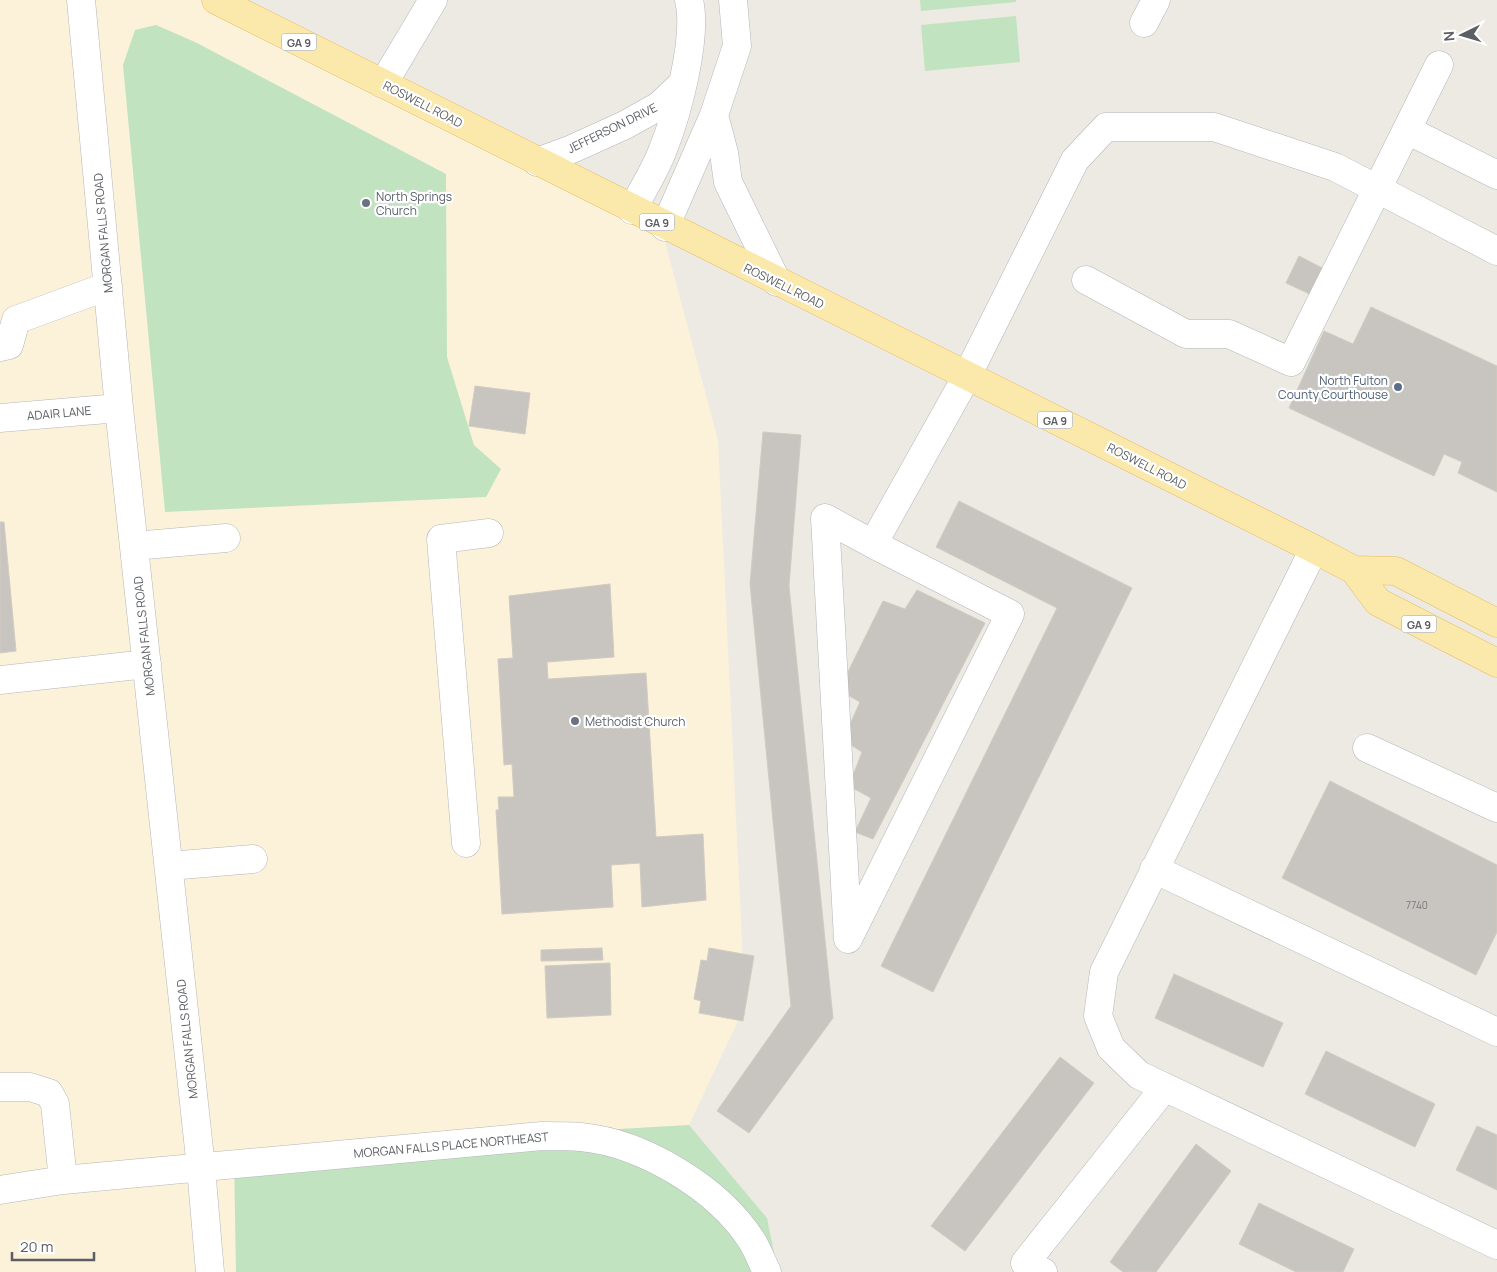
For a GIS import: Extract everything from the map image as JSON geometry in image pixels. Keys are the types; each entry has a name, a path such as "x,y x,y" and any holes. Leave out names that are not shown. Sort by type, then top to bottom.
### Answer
{"main road":[{"name":"ROSWELL ROAD","path":"216,0 632,210 1314,549 1354,570 1378,602 1497,663"},
{"name":"ROSWELL ROAD","path":"1354,570 1396,571 1497,623"}],"street":[{"name":"MORGAN FALLS ROAD","path":"81,0 119,408 201,1168 210,1272"},
{"path":"382,84 434,0"},
{"name":"JEFFERSON DRIVE","path":"632,210 662,152 682,84 691,48 691,10 689,0"},
{"path":"665,226 714,115 737,46 732,0"},
{"path":"1086,280 1186,334 1229,334 1291,362 1439,65"},
{"name":"JEFFERSON DRIVE","path":"537,162 572,149 625,125 659,106 682,84"},
{"path":"714,115 724,153 728,182 777,282"},
{"path":"873,544 967,376 1075,160 1106,127 1214,127 1335,167 1497,250"},
{"path":"1407,130 1497,175"},
{"path":"0,347 9,345 16,320 108,286"},
{"name":"ADAIR LANE","path":"0,418 119,408"},
{"path":"825,518 873,544 1010,614 848,939 825,518"},
{"path":"466,843 441,539 489,533"},
{"path":"134,546 226,538"},
{"path":"1314,549 1104,972 1098,1016 1111,1048 1139,1075 1497,1245"},
{"path":"0,680 147,664"},
{"path":"1367,748 1497,808"},
{"path":"168,866 253,859"},
{"path":"1154,869 1497,1032"},
{"path":"0,1087 30,1087 48,1092 55,1104 63,1180"},
{"path":"1043,1272 1025,1263 1165,1087"},
{"name":"MORGAN FALLS PLACE NORTHEAST","path":"0,1190 63,1180 542,1136 582,1137 634,1150 685,1176 724,1208 752,1241 767,1272"}],"shaded area":[{"path":"0,0 236,0 297,24 583,181 661,227 718,440 745,1006 689,1125 382,1143 234,1157 236,1272 0,1272"}],"green space":[{"path":"920,0 1016,0 1016,2 921,11"},
{"path":"1016,16 1020,62 925,71 921,25"},
{"path":"156,25 195,42 446,174 447,357 474,445 501,469 486,497 165,512 123,65 135,30"},
{"path":"689,1125 767,1218 778,1272 236,1272 234,1156 382,1143"}],"building":[{"path":"1299,256 1326,270 1314,296 1286,283"},
{"name":"North Fulton County Courthouse","path":"1371,307 1497,366 1497,492 1458,473 1462,462 1444,454 1434,476 1289,408 1324,331 1353,344"},
{"path":"475,386 530,393 525,434 469,426"},
{"path":"763,432 801,435 789,586 833,1018 749,1133 717,1111 791,1006 750,584"},
{"path":"959,501 1132,588 933,992 881,966 1057,608 936,547"},
{"path":"0,522 4,522 16,651 0,653"},
{"name":"Methodist Church","path":"610,584 614,657 547,662 548,679 646,673 656,837 703,834 706,900 642,907 640,863 611,865 613,907 502,914 496,810 499,810 498,797 514,797 512,764 504,765 498,659 513,658 509,596"},
{"path":"917,590 985,623 873,839 855,832 871,798 849,786 862,752 843,740 860,702 839,690 883,601 905,609"},
{"path":"1330,781 1497,865 1497,932 1476,975 1282,878"},
{"path":"602,948 603,960 541,961 541,950"},
{"path":"709,948 754,956 743,1021 699,1013 701,1001 694,999 701,960 707,961"},
{"path":"610,963 611,1015 547,1018 545,966"},
{"path":"1174,974 1283,1023 1263,1067 1155,1018"},
{"path":"1326,1051 1435,1104 1415,1147 1305,1094"},
{"path":"1060,1057 1094,1083 965,1251 931,1226"},
{"path":"1477,1126 1497,1135 1497,1190 1456,1170"},
{"path":"1196,1144 1231,1171 1156,1272 1123,1272 1110,1262"},
{"path":"1259,1203 1354,1249 1343,1272 1296,1272 1239,1244"}],"place":[{"name":"North Springs Church","path":"366,203"},
{"name":"North Fulton County Courthouse","path":"1398,387"},
{"name":"Methodist Church","path":"575,721"}]}
